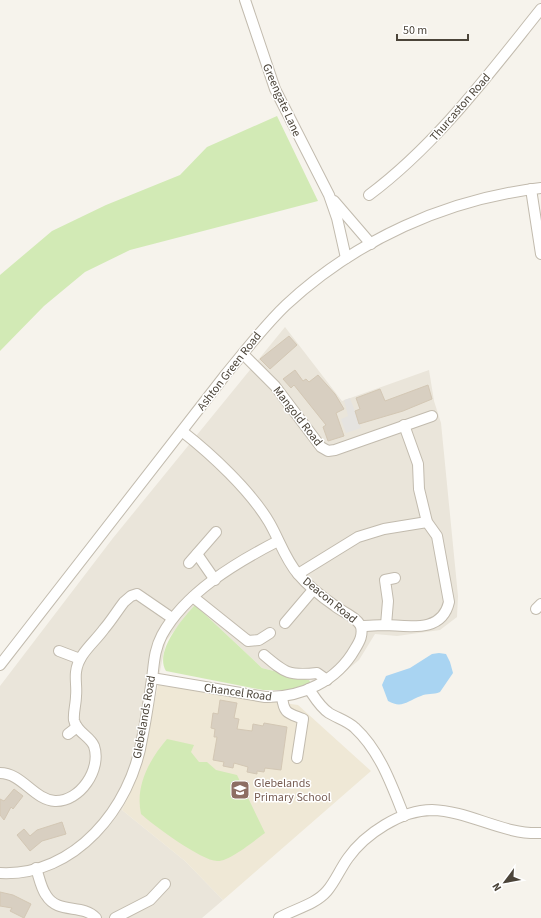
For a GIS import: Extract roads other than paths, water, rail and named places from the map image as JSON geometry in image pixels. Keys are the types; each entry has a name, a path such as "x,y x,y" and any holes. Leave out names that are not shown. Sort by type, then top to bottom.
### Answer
{"street":[{"name":"Greengate Lane","path":"245,0 275,89 329,195 337,218 346,258"},
{"name":"Thurcaston Road","path":"369,195 415,157 447,125 541,9"},
{"name":"Ashton Green Road","path":"0,665 261,331 286,305 328,270 346,258 406,226 465,202 536,189"},
{"path":"536,189 541,254"},
{"name":"Greengate Lane","path":"329,195 371,244"},
{"name":"Mangold Road","path":"243,354 275,386 325,450 335,450 432,416"},
{"name":"Deacon Road","path":"183,432 231,475 269,522 278,541 298,574 313,590 338,608 357,619 361,626 386,625 408,627 426,625 442,618 447,610 449,602 437,536 427,522 419,489 418,464 404,426"},
{"path":"298,574 358,537 384,530 427,522"},
{"path":"188,563 216,532"},
{"name":"Glebelands Road","path":"0,873 36,868 56,861 74,851 103,825 118,806 126,791 138,757 156,649 172,618 193,596 215,580 278,541"},
{"path":"197,554 215,580"},
{"path":"386,625 388,600 386,580 395,578"},
{"path":"285,623 313,590"},
{"path":"0,772 11,774 45,798 56,801 67,799 78,793 92,771 96,757 94,745 77,727 74,720 76,672 80,659 124,602 131,596 138,594 172,618"},
{"path":"193,596 248,641 259,640 270,633"},
{"name":"Chancel Road","path":"152,678 265,697 282,697 309,689 327,680 350,658 361,639 361,626"},
{"path":"59,651 80,659"},
{"path":"264,655 286,672 305,675 317,673 327,680"},
{"path":"309,689 327,712 354,727 362,735 388,776 404,816"},
{"path":"282,697 286,712 303,719 297,758"},
{"path":"68,734 77,727"},
{"path":"279,918 322,896 357,847 372,834 404,816 431,810 461,813 515,830 541,833"},
{"path":"36,868 46,895 53,903 61,908 88,911 96,918"},
{"path":"115,918 150,900 165,884"}],"water":[{"path":"432,654 446,654 453,673 440,692 423,695 401,704 388,701 382,685 386,676 410,668"}],"place":[{"name":"Glebelands Primary School","path":"240,790"}]}
